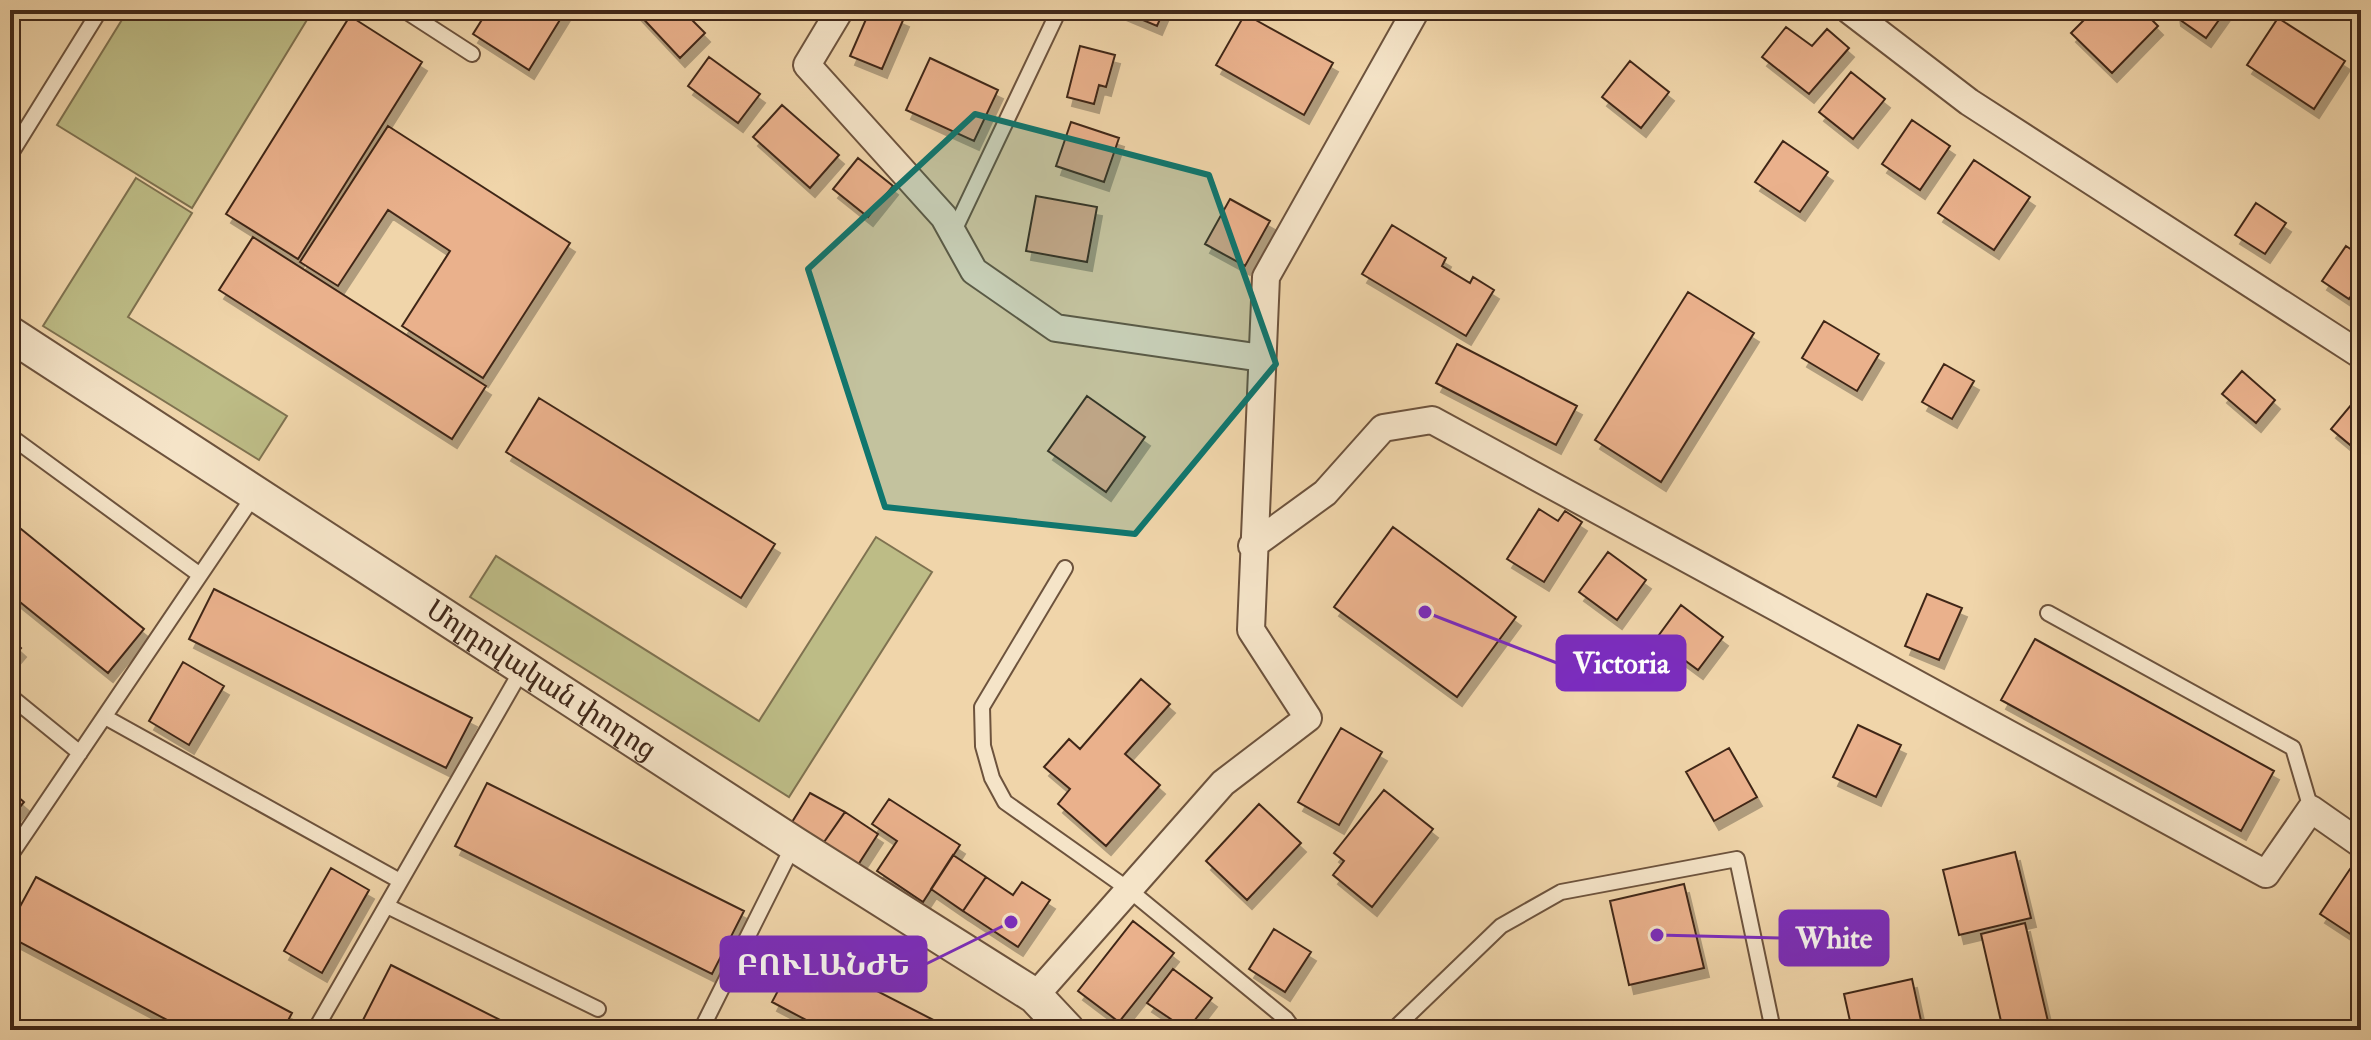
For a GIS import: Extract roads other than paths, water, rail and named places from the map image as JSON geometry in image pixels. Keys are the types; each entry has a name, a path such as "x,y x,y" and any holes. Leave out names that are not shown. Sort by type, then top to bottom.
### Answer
{"street":[{"path":"840,10 807,65 944,217 974,271 1056,328 1262,358"},
{"path":"1035,996 1223,783 1308,718 1251,630 1252,546 1266,277 1416,10"},
{"path":"1849,10 1969,102 2361,355"},
{"name":"Մոլդովական փողոց","path":"10,334 794,844 1035,996 1067,1030"},
{"path":"1252,546 1325,493 1383,428 1432,420 2266,874 2311,809 2361,844"}],"lane":[{"path":"10,155 100,10"},
{"path":"404,10 472,54"},
{"path":"953,233 1059,10"},
{"path":"10,436 200,575"},
{"path":"10,856 256,493"},
{"path":"1065,568 982,707 983,746 992,778 1005,802 1128,889 1286,1019 1294,1030"},
{"path":"2048,613 2293,748 2311,809"},
{"path":"315,1030 524,666"},
{"path":"10,696 80,753"},
{"path":"105,717 400,881"},
{"path":"701,1030 794,844"},
{"path":"1393,1030 1501,926 1561,892 1737,859 1773,1030"},
{"path":"387,906 598,1009"}],"place":[{"name":"Victoria","path":"1425,612"},
{"name":"ԲՈՒԼԱՆԺԵ","path":"1011,922"},
{"name":"White","path":"1657,935"}]}
